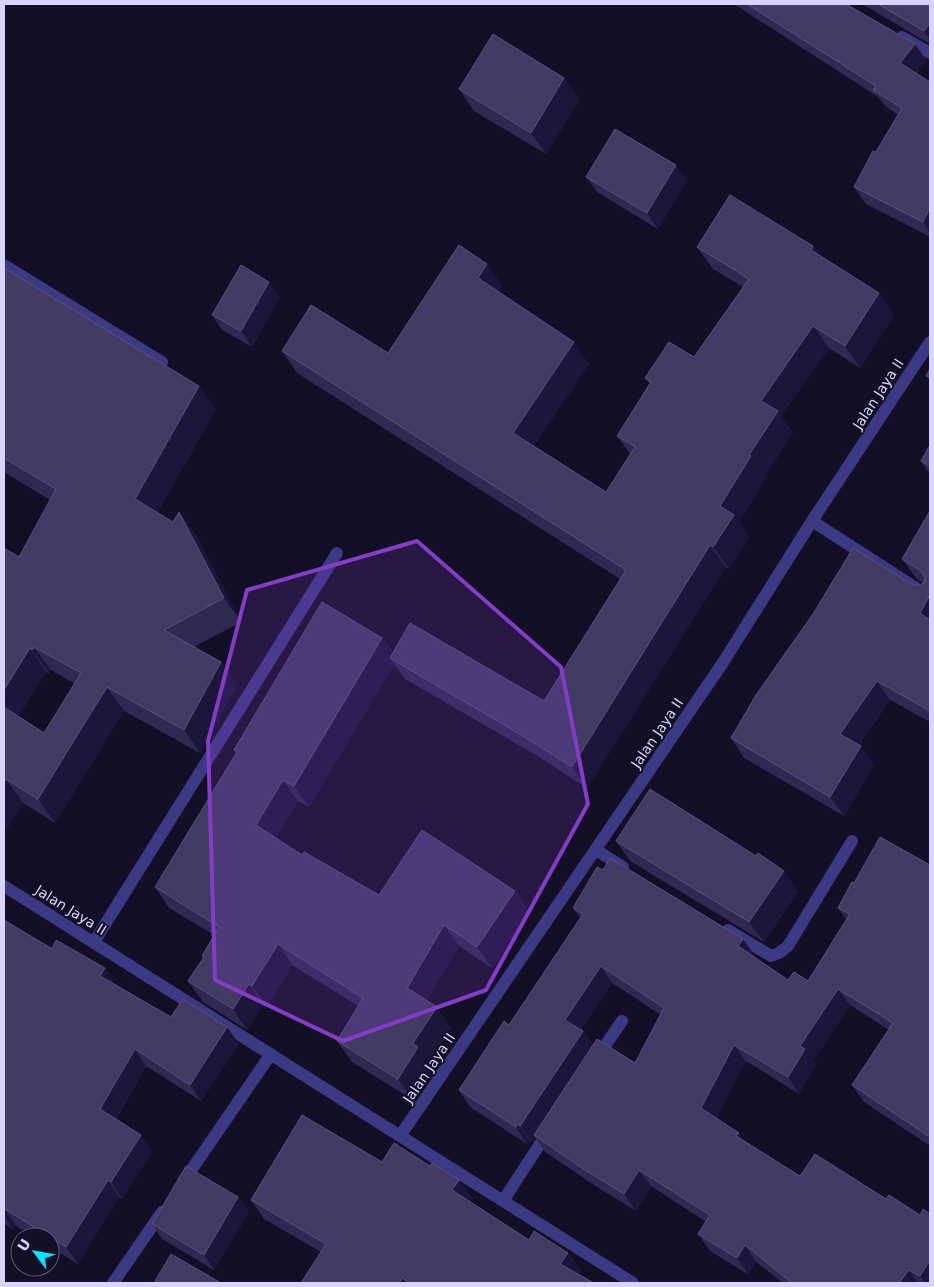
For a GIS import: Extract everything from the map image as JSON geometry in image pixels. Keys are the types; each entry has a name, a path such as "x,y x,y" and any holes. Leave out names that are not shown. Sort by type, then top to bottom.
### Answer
{"street":[{"path":"888,29 930,53"},
{"path":"4,265 162,362"},
{"name":"Jalan Jaya II","path":"400,1136 722,664 812,521 930,342"},
{"path":"812,521 930,597"},
{"path":"94,942 337,553"},
{"path":"720,926 770,956 780,953 788,946 852,841"},
{"path":"596,850 637,875"},
{"name":"Jalan Jaya II","path":"4,886 633,1283"},
{"path":"589,1070 622,1021"},
{"path":"113,1283 271,1054"},
{"path":"503,1201 557,1119"}],"highlighted area":[{"path":"417,541 561,667 588,804 486,990 343,1041 215,980 208,741 247,590"}],"building":[{"path":"747,4 846,4 915,44 900,63 930,82 930,208 923,222 854,187 873,151 876,152 902,108 873,90 876,86"},
{"path":"878,4 930,4 930,23 924,31"},
{"path":"493,34 564,78 531,133 459,89"},
{"path":"615,129 676,165 647,213 586,177"},
{"path":"730,195 813,246 811,250 879,293 845,346 813,326 761,401 778,411 749,455 751,456 720,506 734,515 713,547 710,545 572,767 390,658 410,623 544,701 626,570 282,351 311,305 388,353 459,245 487,264 478,278 574,342 513,433 606,492 635,447 617,436 651,382 645,378 669,342 694,357 749,279 697,247"},
{"path":"241,265 269,282 241,331 212,315"},
{"path":"4,268 199,386 135,499 173,522 179,512 224,598 164,630 221,662 184,730 107,687 38,799 6,779 4,783 4,707 44,733 81,673 34,647 32,650 30,648 4,690 4,548 19,557 56,489 4,458"},
{"path":"930,369 930,378 926,376"},
{"path":"930,445 930,466 921,461"},
{"path":"930,511 930,595 920,613 930,620 930,711 877,681 840,734 861,746 830,797 731,738 756,695 813,614 853,548 913,585 920,585 924,582 925,578 921,571 902,559"},
{"path":"322,602 382,638 294,786 283,780 256,825 302,855 304,852 379,895 422,830 515,891 477,947 444,925 407,988 437,1007 413,1043 418,1047 398,1079 337,1041 363,998 278,944 252,986 249,984 233,1009 188,981 204,957 202,956 219,927 155,887 237,752 234,750"},
{"path":"650,789 756,856 758,853 784,871 749,922 616,841"},
{"path":"880,837 930,865 930,1137 852,1085 893,1023 838,989 800,1046 805,1049 788,1077 734,1045 701,1108 739,1133 736,1136 800,1176 815,1154 886,1199 889,1195 920,1215 923,1209 930,1214 930,1260 920,1276 909,1270 899,1283 792,1283 745,1245 737,1258 698,1234 710,1215 639,1170 624,1194 534,1135 597,1039 635,1063 664,1008 601,966 565,1020 583,1031 520,1126 518,1124 516,1127 459,1090 504,1021 509,1025 583,914 573,908 597,867 603,870 610,858 743,939 738,946 788,980 794,972 808,981 850,914 838,908"},
{"path":"4,920 52,949 56,940 105,968 100,976 171,1017 183,999 227,1027 190,1085 135,1049 100,1109 141,1135 111,1182 108,1180 66,1247 60,1243 60,1227 34,1227 5,1209 4,1211"},
{"path":"302,1115 382,1162 394,1143 430,1166 432,1163 459,1180 452,1190 529,1240 534,1231 568,1253 560,1264 594,1283 410,1283 402,1278 399,1283 301,1283 326,1244 251,1200"},
{"path":"186,1166 238,1197 204,1255 152,1224"},
{"path":"171,1254 221,1283 154,1283"}]}
